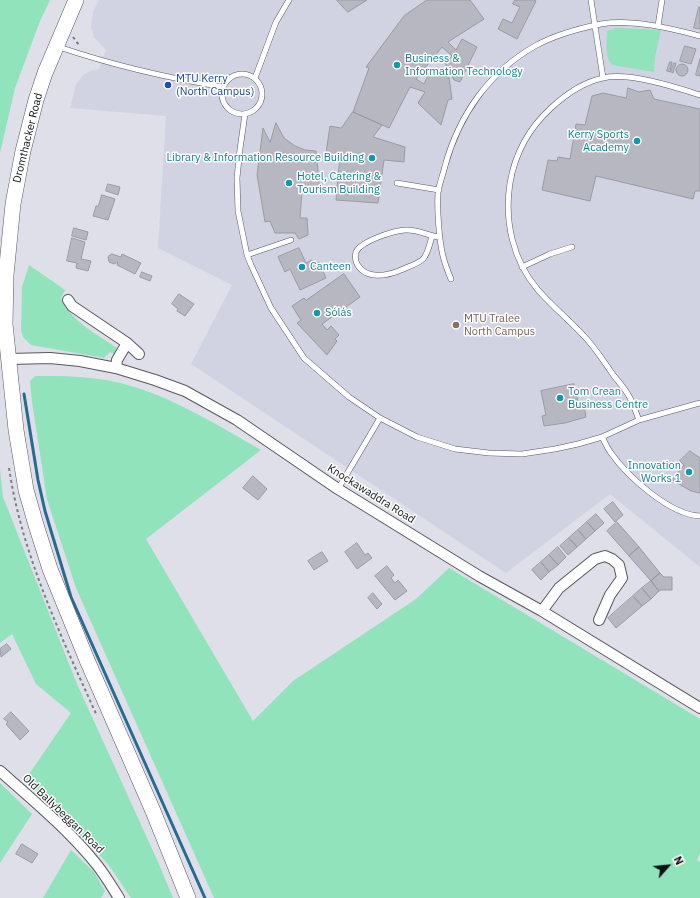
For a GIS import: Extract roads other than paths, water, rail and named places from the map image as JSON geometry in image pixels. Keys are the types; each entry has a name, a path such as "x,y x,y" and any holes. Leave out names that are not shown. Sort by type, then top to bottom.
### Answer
{"street":[{"name":"Dromthacker Road","path":"76,0 56,46 36,100 12,204 3,275 5,324 16,430 26,490 50,569 86,660 153,811 188,898"},
{"path":"68,300 72,306 139,354"},
{"path":"116,368 117,360 127,344"},
{"name":"Knockawaddra Road","path":"9,359 62,359 80,361 116,368 185,391 237,420 338,489 479,576 542,611 700,708"},
{"path":"542,611 560,588 595,559 605,556 612,558 619,566 622,578 610,595 599,620"},
{"name":"Old Ballybeggan Road","path":"0,771 87,852 119,898"}],"lane":[{"path":"255,78 276,22 289,0"},
{"path":"591,0 603,78"},
{"path":"658,26 662,0"},
{"path":"451,279 443,257 440,237 439,190 449,150 467,112 498,72 515,58 536,45 570,33 603,24 645,24 700,36"},
{"path":"56,46 102,61 185,81 223,87"},
{"path":"238,75 249,75 255,78 262,90 261,101 255,110 245,114 236,113 227,107 222,98 223,87 229,79 238,75"},
{"path":"639,420 630,397 599,355 585,337 539,291 522,267 516,254 511,233 508,211 510,183 522,145 538,120 553,106 586,84 603,78 635,78 680,88 700,95"},
{"path":"245,114 237,178 238,210 247,255 271,308 304,358 349,397 380,418 418,437 455,449 489,453 522,454 555,449 602,437 639,420 700,403"},
{"path":"397,183 439,190"},
{"path":"432,236 426,255 422,259 386,275 373,275 361,270 356,263 356,251 360,247 372,240 403,230 412,230 440,237"},
{"path":"247,255 291,240"},
{"path":"522,267 550,254 572,247"},
{"path":"338,489 380,418"},
{"path":"602,437 611,453 632,477 648,491 675,509 700,516"}],"waterway":[{"path":"24,394 38,480 45,511 71,597 205,898"}],"place":[{"name":"Business & Information Technology","path":"397,65"},
{"name":"MTU Kerry (North Campus)","path":"168,85"},
{"name":"Kerry Sports Academy","path":"637,141"},
{"name":"Library & Information Resource Building","path":"372,158"},
{"name":"Hotel, Catering & Tourism Building","path":"289,183"},
{"name":"Canteen","path":"302,267"},
{"name":"Sólás","path":"317,313"},
{"name":"MTU Tralee North Campus","path":"456,325"},
{"name":"Tom Crean Business Centre","path":"560,398"},
{"name":"Innovation Works 1","path":"689,472"}]}
